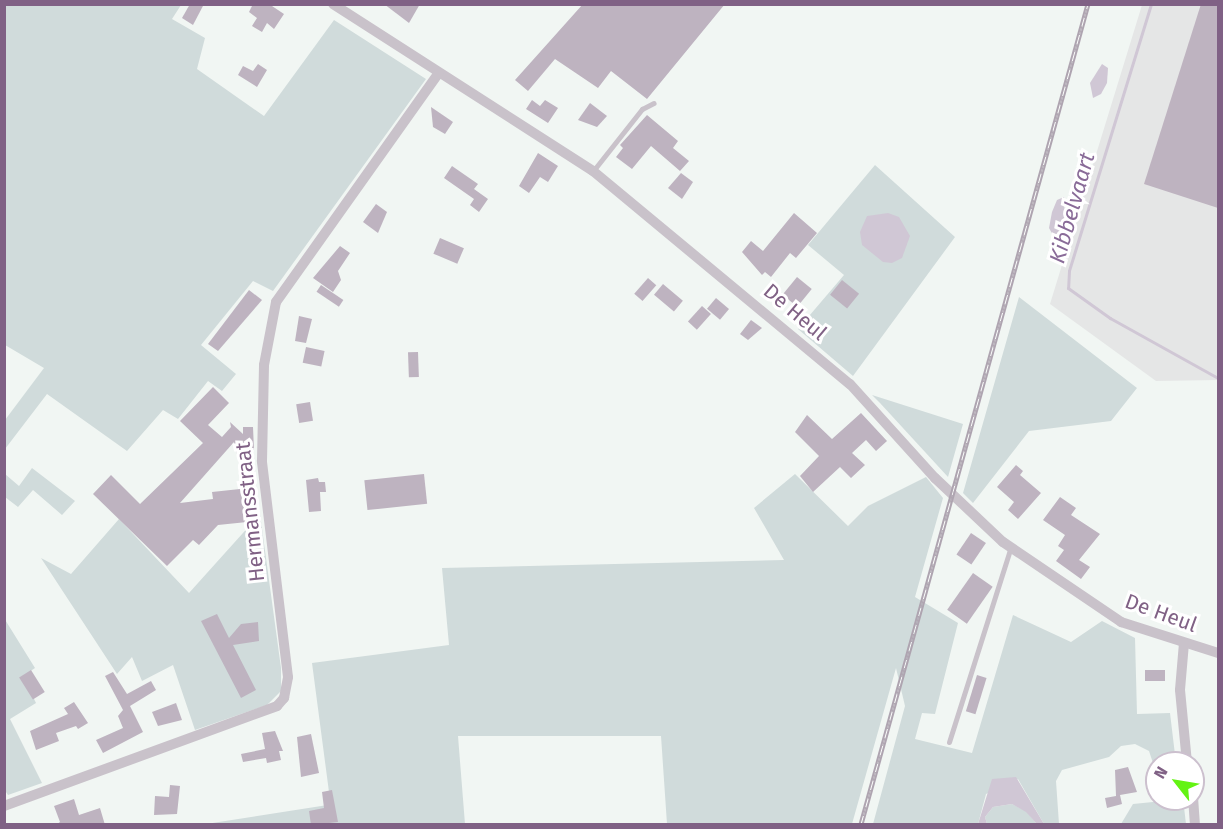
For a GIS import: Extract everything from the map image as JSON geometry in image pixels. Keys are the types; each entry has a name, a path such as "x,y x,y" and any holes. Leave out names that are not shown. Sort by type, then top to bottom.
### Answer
{"street":[{"name":"De Heul","path":"333,4 593,171 850,384 935,478 1011,547 1121,622 1218,653"},
{"name":"Hermansstraat","path":"4,806 277,706 284,698 288,678 262,461 264,365 276,302 439,73"},
{"path":"1184,643 1180,690 1186,751"}],"lane":[{"path":"593,171 642,109 654,103"},
{"path":"950,742 1011,547"}],"shaded area":[{"path":"4,5 181,5 172,19 205,38 197,69 264,116 334,20 426,79 273,291 253,281 201,345 236,374 222,391 208,381 178,419 163,410 127,451 47,394 5,449 5,420 44,368 5,345"},
{"path":"1142,5 1218,5 1218,380 1156,381 1050,304"},
{"path":"1102,64 1108,68 1107,83 1101,94 1093,98 1090,83"},
{"path":"875,165 955,237 853,376 798,329 844,275 808,245"},
{"path":"1064,197 1065,224 1054,237 1049,228 1052,212 1057,200"},
{"path":"888,213 899,217 910,236 902,258 892,263 883,262 862,245 860,232 867,216"},
{"path":"1019,297 1137,388 1111,421 1029,431 973,503 963,493"},
{"path":"872,395 963,424 948,477 880,403"},
{"path":"32,468 75,501 62,515 33,490 18,507 5,497 5,474 19,486"},
{"path":"795,474 848,526 868,506 926,477 943,498 915,597 958,623 935,714 922,713 915,739 972,753 1013,615 1071,642 1102,621 1135,638 1137,714 1170,713 1175,751 1149,751 1135,744 1121,746 1109,757 1062,770 1056,781 1059,824 1044,824 1018,779 986,794 978,824 873,824 905,706 896,668 852,824 667,824 661,736 458,736 465,824 206,824 334,804 329,792 312,663 449,645 442,568 784,560 754,508"},
{"path":"260,514 281,668 281,691 267,705 195,730 173,665 142,681 132,657 117,674 41,558 71,574 119,519 189,593"},
{"path":"4,618 35,668 23,676 36,703 10,719 42,783 8,795 4,789"},
{"path":"1016,777 1044,824 1037,824 1026,812 1012,804 993,807 985,817 987,824 978,824 992,779"},
{"path":"1145,803 1145,811 1184,811 1186,824 1121,824 1133,804"},
{"path":"1012,804 1026,811 1037,824 987,824 985,817 993,807"}],"building":[{"path":"190,4 204,4 193,25 182,18"},
{"path":"253,4 269,4 284,14 274,29 267,23 262,32 252,26 257,18 249,12"},
{"path":"384,4 420,4 409,23"},
{"path":"583,4 725,4 647,99 611,71 598,88 555,59 528,91 515,80"},
{"path":"1201,4 1218,4 1218,208 1144,184"},
{"path":"258,64 267,70 257,87 238,75 243,66 253,71"},
{"path":"532,100 540,106 545,100 558,108 548,123 526,109"},
{"path":"590,103 607,116 597,127 578,120"},
{"path":"431,107 453,122 445,134 433,127"},
{"path":"647,115 678,141 673,148 689,161 680,171 651,146 632,169 616,157 623,148 620,145"},
{"path":"538,153 558,166 548,182 540,177 529,193 519,186"},
{"path":"452,166 478,184 474,189 488,199 479,212 470,205 474,199 444,178"},
{"path":"681,173 693,182 682,199 668,188"},
{"path":"376,204 387,212 378,233 363,222"},
{"path":"794,213 817,233 796,258 790,253 771,277 765,272 762,275 742,252 751,241 763,251"},
{"path":"440,238 464,248 457,264 433,254"},
{"path":"340,246 350,253 338,271 341,280 333,292 313,278"},
{"path":"797,277 812,289 797,307 783,295"},
{"path":"648,278 656,285 643,301 634,294"},
{"path":"842,280 859,294 847,309 830,295"},
{"path":"663,284 683,301 674,311 654,295"},
{"path":"321,285 343,300 339,307 317,292"},
{"path":"249,290 262,300 218,351 208,344"},
{"path":"716,298 729,309 720,320 707,309"},
{"path":"702,306 711,314 697,330 688,322"},
{"path":"299,316 312,319 306,343 295,341"},
{"path":"751,320 762,328 748,340 740,334"},
{"path":"306,347 325,351 321,367 303,363"},
{"path":"408,352 418,352 419,377 409,377"},
{"path":"213,387 229,403 208,425 222,437 231,427 230,422 243,434 243,427 253,427 254,450 248,450 254,472 242,474 234,442 180,503 213,499 212,492 240,489 247,522 218,525 199,545 193,540 167,566 93,494 111,475 140,504 203,443 180,421"},
{"path":"310,402 313,421 299,423 296,404"},
{"path":"861,413 887,441 876,451 866,440 852,453 865,465 851,478 840,467 813,492 800,476 819,456 795,432 807,415 832,439"},
{"path":"1016,465 1023,471 1020,475 1041,493 1018,519 1008,510 1014,502 997,487"},
{"path":"424,474 427,504 367,510 364,480"},
{"path":"318,478 319,482 325,482 326,492 320,492 321,511 309,512 306,480"},
{"path":"1060,497 1076,508 1071,515 1100,534 1079,560 1090,567 1081,579 1056,561 1064,550 1058,546 1065,535 1043,520"},
{"path":"971,533 986,543 971,565 956,555"},
{"path":"973,573 993,587 967,624 947,610"},
{"path":"217,614 229,638 241,624 258,622 259,641 233,645 256,690 241,698 201,621"},
{"path":"31,670 45,692 33,699 19,677"},
{"path":"1145,670 1165,670 1165,681 1145,681"},
{"path":"113,672 127,694 151,681 156,690 130,706 143,732 103,753 96,740 123,728 118,716 123,710 105,676"},
{"path":"977,675 987,678 975,714 966,711"},
{"path":"74,702 88,723 78,729 76,726 56,733 59,741 36,750 30,731 68,714 64,708"},
{"path":"176,703 182,720 158,726 152,712"},
{"path":"275,731 283,751 279,751 281,760 267,763 266,758 243,762 241,754 265,749 262,733"},
{"path":"311,734 319,773 301,777 297,737"},
{"path":"1128,767 1137,792 1120,795 1122,804 1107,808 1105,798 1116,796 1115,770"},
{"path":"170,785 180,786 177,814 154,815 155,796 169,797"},
{"path":"332,790 338,822 311,825 309,811 324,808 322,792"},
{"path":"74,799 79,815 100,808 105,825 56,825 60,822 54,806"}],"waterway":[{"name":"Kibbelvaart","path":"1151,4 1069,271 1068,288 1110,318 1218,378"}],"railway":[{"path":"861,824 1088,4"}]}
